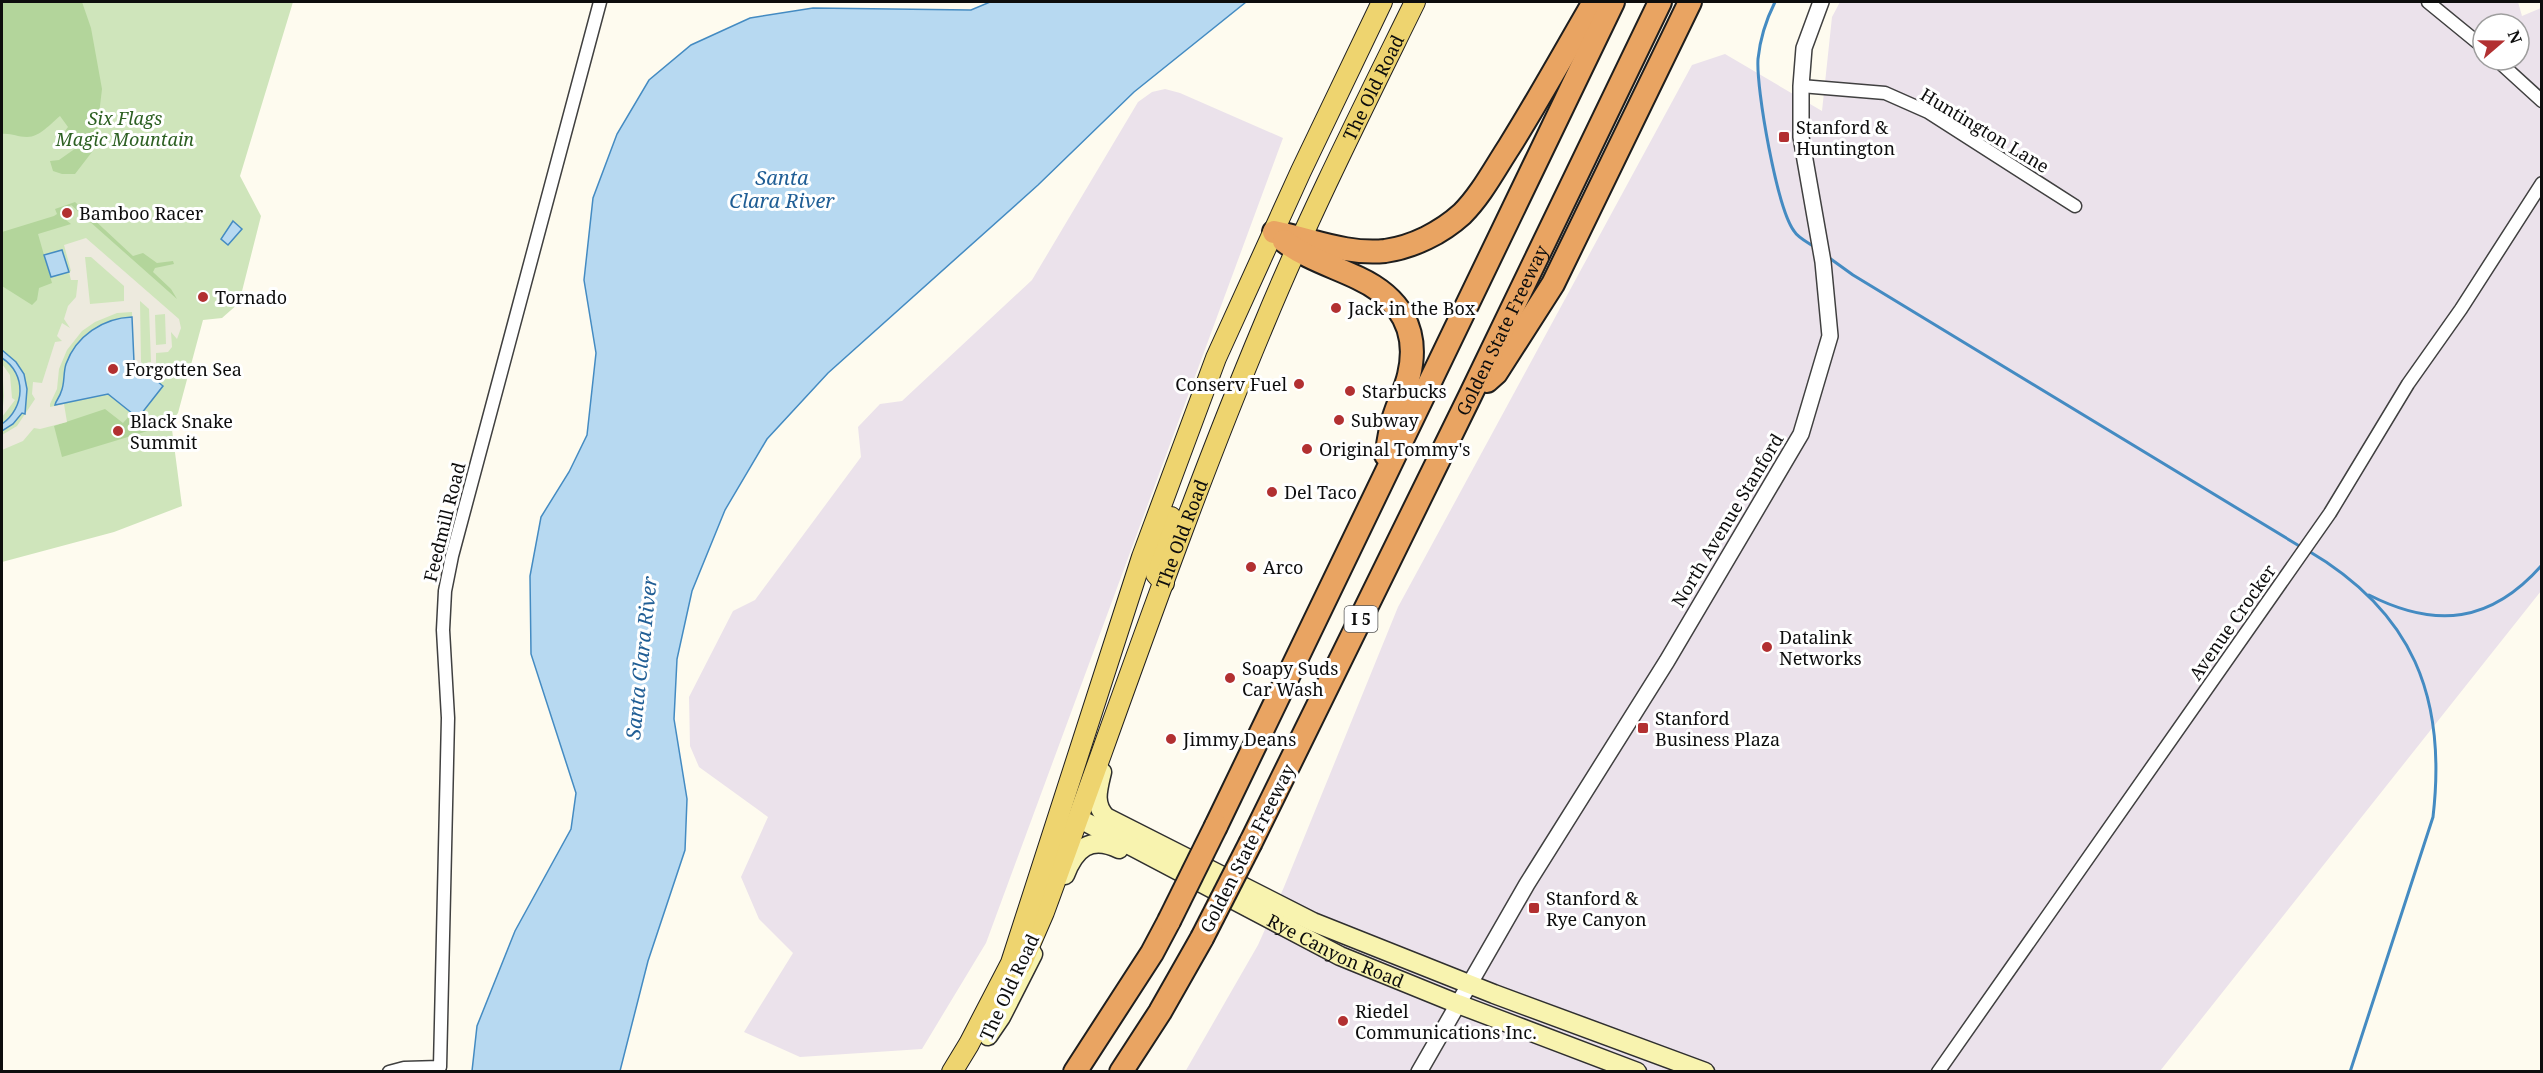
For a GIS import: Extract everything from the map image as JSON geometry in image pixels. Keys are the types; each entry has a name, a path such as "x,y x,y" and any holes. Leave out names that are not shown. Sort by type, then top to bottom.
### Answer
{"highway":[{"path":"1299,244 1342,250 1386,250 1426,238 1459,216 1483,188 1594,2"},
{"name":"Golden State Freeway","path":"1075,1071 1136,978 1169,921 1613,2"},
{"name":"Golden State Freeway","path":"1121,1071 1160,1012 1202,938 1251,842 1660,2"},
{"path":"1470,396 1496,374 1553,284 1690,2"},
{"path":"1274,232 1376,287 1389,297 1407,323 1411,339 1410,373 1394,416 1380,486"}],"main road":[{"name":"The Old Road","path":"965,1071 988,1036 1044,912 1068,816 1142,557 1202,397 1226,336 1382,2"},
{"name":"The Old Road","path":"952,1071 969,1044 1011,963 1068,816 1105,747 1195,494 1260,333 1299,244 1414,2"},
{"path":"1195,494 1186,479 1186,473 1204,427 1208,409 1202,397"},
{"path":"1164,583 1156,574 1157,562 1179,495 1179,486 1172,479"},
{"name":"Rye Canyon Road","path":"1105,747 1097,794 1098,806 1106,818 1322,926 1470,984 1705,1071"},
{"name":"Rye Canyon Road","path":"1068,816 1091,820 1309,929 1322,926"},
{"name":"Rye Canyon Road","path":"1068,816 1340,956 1458,1004 1637,1071"},
{"path":"988,1036 1001,1017 1037,945 1068,867 1076,854 1089,845 1110,845 1174,876 1260,913"}],"street":[{"name":"Feedmill Road","path":"389,1071 404,1068 440,1067 448,718 443,630 445,591 452,556 600,2"},
{"name":"North Avenue Stanford","path":"1419,1071 1538,865 1667,662 1801,434 1830,336 1823,262 1801,137 1804,48 1821,2"},
{"path":"2428,2 2471,37"},
{"path":"2511,72 2541,101"},
{"name":"Huntington Lane","path":"1801,86 1885,93 1928,112 2075,206"},
{"name":"Avenue Crocker","path":"1938,1071 2330,513 2408,384 2461,309 2541,183"}],"shaded area":[{"path":"1840,2 2518,2 2521,12 2471,12 2471,72 2531,72 2531,12 2541,8 2541,591 2160,1071 1185,1072 1258,945 1284,887 1398,607 1692,65 1725,54 1822,111 1832,17"},
{"path":"1165,89 1180,93 1283,138 986,943 922,1049 800,1057 744,1032 793,953 759,919 741,877 768,817 699,767 690,746 689,697 733,611 755,600 861,457 858,427 880,404 902,401 1032,280 1138,102 1152,92"},
{"path":"86,238 179,319 181,328 177,339 171,332 172,347 168,352 156,353 156,366 150,374 133,360 132,312 117,313 95,322 82,331 67,350 59,369 57,389 50,407 64,404 67,422 40,429 34,428 23,441 2,450 2,435 17,426 35,399 32,394 33,382 42,383 55,342 62,341 57,336 62,323 70,328 64,319 68,306 76,297 78,280 71,280 64,245","holes":["85,257 91,257 124,286 124,301 90,304","140,301 149,309 151,362 147,362 151,367 148,369 141,362","165,314 166,344 156,345 155,315"]},
{"path":"2,364 10,375 12,398 15,400 2,417 4,396"}],"green space":[{"name":"Six Flags Magic Mountain","path":"2,2 293,2 240,176 261,216 239,303 222,318 203,320 178,413 171,422 182,506 114,532 2,562"},
{"path":"2,2 82,2 91,28 102,89 95,148 75,174 53,171 50,161 59,160 76,148 65,131 68,127 60,116 36,135 23,137 2,134"},
{"path":"75,202 133,256 143,253 157,263 173,261 174,264 155,268 153,272 171,289 177,299 71,205 61,216 71,224 38,234 52,283 39,288 37,300 32,305 2,286 2,232 54,216 57,214 55,209"},
{"path":"105,409 123,423 132,413 146,424 151,418 164,426 62,457 54,426"}],"water":[{"name":"Santa Clara River","path":"990,2 1246,2 1134,92 1038,185 828,373 767,439 725,510 692,591 677,659 674,719 687,799 685,850 648,961 620,1071 472,1071 477,1026 515,931 571,829 576,793 531,654 530,576 541,517 569,472 587,435 596,353 584,280 593,198 617,134 649,80 691,45 750,18 813,8 971,10"},
{"path":"233,221 242,229 228,245 221,239"},
{"path":"62,250 69,272 51,277 44,255"},
{"path":"132,317 134,362 163,386 138,418 108,394 55,405 62,389 66,364 76,345 101,325"},
{"path":"2,350 16,362 24,374 27,389 25,414 22,413 13,424 2,431 2,424 15,409 20,391 16,373 2,358"}],"waterway":[{"path":"1775,2 1764,30 1758,59 1764,121 1787,218 1796,234 1816,248"},
{"path":"1828,257 1853,275 2301,547"},
{"path":"2307,550 2343,574 2373,601 2397,630 2415,662 2427,696 2434,733 2436,774 2433,817 2350,1072"},
{"path":"2369,595 2417,613 2440,616 2461,614 2483,609 2503,599 2523,584 2542,565"}],"place":[{"name":"Stanford & Huntington","path":"1784,137"},
{"name":"Bamboo Racer","path":"67,213"},
{"name":"Tornado","path":"203,297"},
{"name":"Jack in the Box","path":"1336,308"},
{"name":"Forgotten Sea","path":"113,369"},
{"name":"Conserv Fuel","path":"1299,384"},
{"name":"Starbucks","path":"1350,391"},
{"name":"Subway","path":"1339,420"},
{"name":"Black Snake Summit","path":"118,431"},
{"name":"Original Tommy's","path":"1307,449"},
{"name":"Del Taco","path":"1272,492"},
{"name":"Arco","path":"1251,567"},
{"name":"Datalink Networks","path":"1767,647"},
{"name":"Soapy Suds Car Wash","path":"1230,678"},
{"name":"Stanford Business Plaza","path":"1643,728"},
{"name":"Jimmy Deans","path":"1171,739"},
{"name":"Stanford & Rye Canyon","path":"1534,908"},
{"name":"Riedel Communications Inc.","path":"1343,1021"}]}
